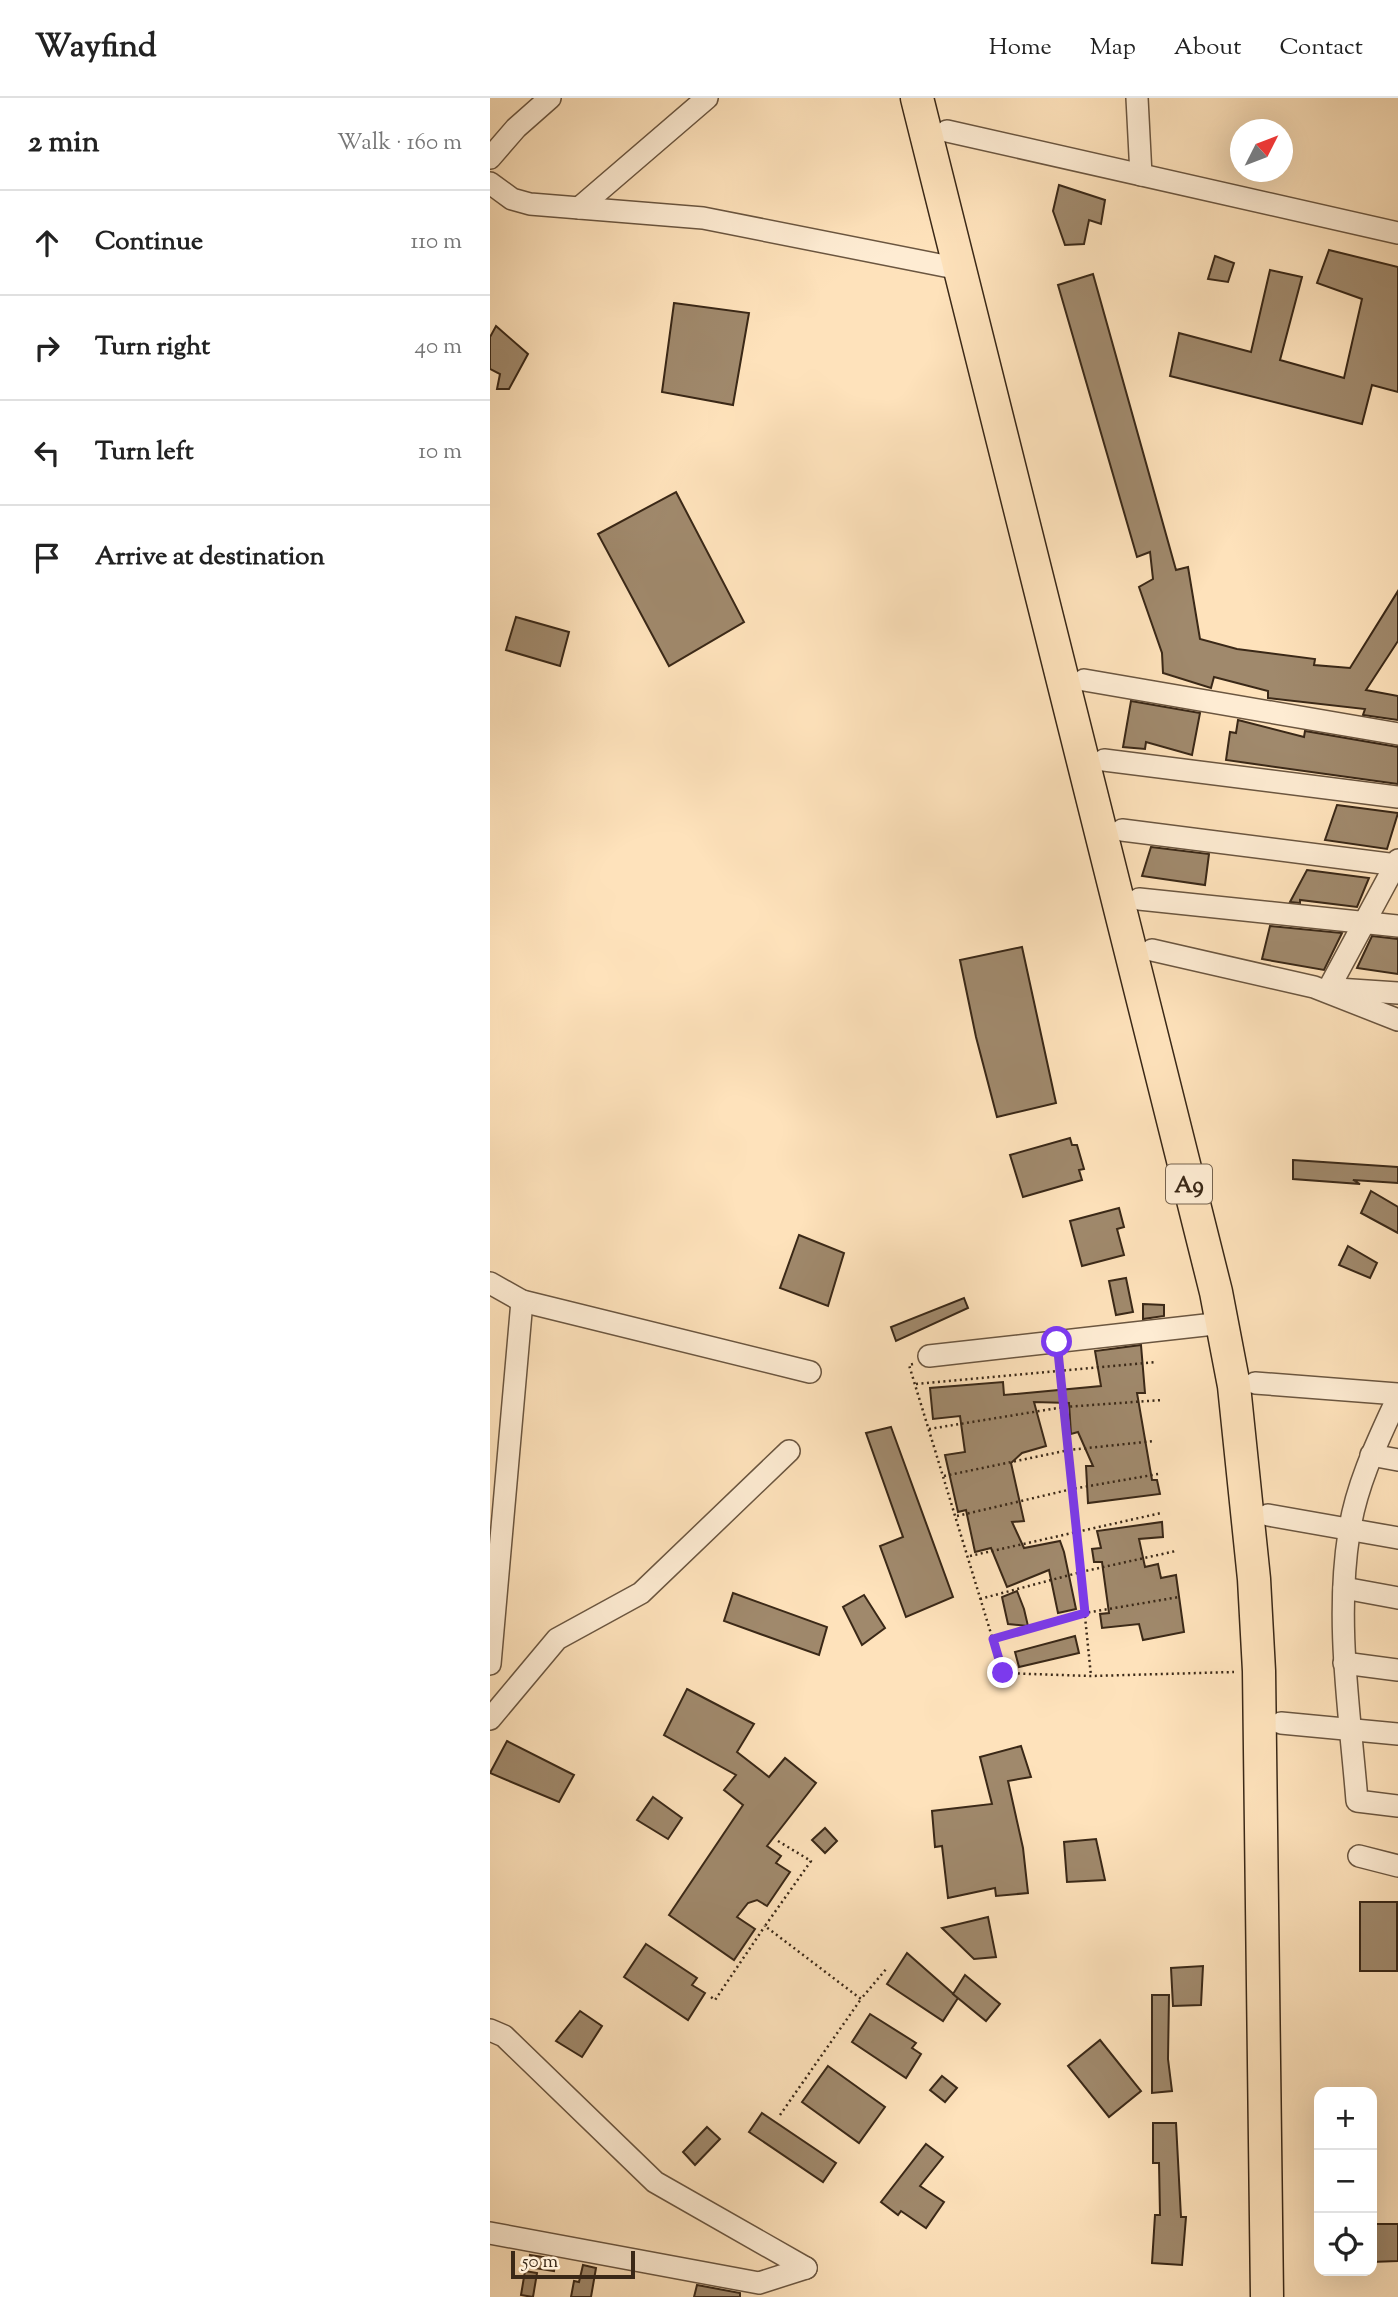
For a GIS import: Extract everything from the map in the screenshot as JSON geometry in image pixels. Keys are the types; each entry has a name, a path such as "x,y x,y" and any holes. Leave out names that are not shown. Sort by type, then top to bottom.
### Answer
{"highway":[{"name":"A9","path":"917,98 1223,1323 1234,1386 1254,1579 1259,1671 1267,2297"},
{"name":"A9","path":"939,98 1236,1287 1255,1383 1276,1591 1281,1723 1287,2297"}],"street":[{"path":"490,158 516,128 550,98"},
{"path":"579,208 707,98"},
{"path":"1137,98 1141,175"},
{"path":"947,131 1398,233"},
{"path":"490,183 512,199 530,204 703,218 960,269"},
{"path":"1084,680 1398,734"},
{"path":"1104,760 1398,797"},
{"path":"1122,830 1397,863 1322,988"},
{"path":"1139,899 1363,920 1398,926"},
{"path":"1152,950 1322,988 1398,993"},
{"path":"1322,988 1398,1020"},
{"path":"490,1283 522,1301 810,1372"},
{"path":"490,1664 522,1301"},
{"path":"929,1356 1223,1323"},
{"path":"1255,1383 1398,1395 1371,1455 1349,1531 1344,1588 1344,1663 1357,1801 1398,1807"},
{"path":"490,1719 557,1639 641,1593 789,1451"},
{"path":"1371,1455 1398,1460"},
{"path":"1268,1515 1398,1538"},
{"path":"1344,1588 1398,1598"},
{"path":"1344,1663 1398,1671"},
{"path":"1281,1723 1398,1734"},
{"path":"1359,1856 1398,1866"},
{"path":"490,2030 503,2036 655,2182 806,2269 759,2283 490,2233"}],"path":[{"path":"1057,1342 1091,1676"},
{"path":"929,1356 909,1365 1003,1673 1091,1676 1259,1671"},
{"path":"916,1384 1060,1368 1157,1362"},
{"path":"929,1429 1064,1407 1162,1400"},
{"path":"944,1476 1069,1450 1154,1441"},
{"path":"957,1516 1072,1489 1158,1474"},
{"path":"968,1556 1161,1513"},
{"path":"980,1599 1081,1572 1176,1551"},
{"path":"993,1639 1085,1613 1180,1597"},
{"path":"711,1997 715,2000 811,1861 778,1841"},
{"path":"765,1926 861,1999"},
{"path":"780,2115 861,1999 887,1968"}],"building":[{"path":"1059,185 1105,200 1101,224 1089,220 1084,244 1065,245 1053,211"},
{"path":"1329,250 1398,267 1398,392 1372,385 1362,424 1170,376 1179,333 1251,352 1270,270 1302,277 1280,360 1344,378 1362,299 1317,283"},
{"path":"1215,256 1234,263 1228,282 1208,279"},
{"path":"1093,274 1176,570 1188,567 1200,639 1237,649 1315,659 1314,665 1350,668 1398,591 1398,641 1366,690 1398,696 1398,720 1363,715 1365,709 1268,698 1268,691 1214,677 1211,688 1163,673 1162,653 1139,587 1153,579 1150,552 1137,557 1058,285"},
{"path":"674,303 749,313 733,405 662,392"},
{"path":"496,326 528,354 509,389 497,389 500,374 490,369 490,337"},
{"path":"676,492 744,622 669,666 598,534"},
{"path":"516,617 569,632 560,666 506,650"},
{"path":"1131,701 1200,713 1192,755 1146,742 1145,749 1123,747"},
{"path":"1238,720 1304,737 1305,731 1398,747 1398,784 1226,760 1230,732 1236,733"},
{"path":"1337,805 1398,813 1387,849 1325,840"},
{"path":"1151,847 1209,854 1205,885 1142,876"},
{"path":"1307,870 1369,878 1357,907 1300,900 1300,903 1290,902"},
{"path":"1270,926 1342,933 1324,970 1262,959"},
{"path":"1372,936 1398,939 1398,974 1357,968"},
{"path":"1022,947 1056,1103 997,1117 960,960"},
{"path":"1070,1138 1072,1145 1077,1145 1084,1169 1079,1170 1082,1180 1023,1197 1010,1155"},
{"path":"1293,1160 1398,1167 1398,1183 1353,1180 1360,1184 1293,1179"},
{"path":"1371,1191 1398,1207 1398,1233 1361,1213"},
{"path":"1119,1208 1124,1227 1117,1229 1124,1255 1082,1266 1070,1221"},
{"path":"799,1235 844,1253 828,1306 780,1288"},
{"path":"1348,1246 1377,1263 1370,1278 1339,1265"},
{"path":"1126,1278 1133,1312 1116,1315 1109,1281"},
{"path":"964,1298 968,1308 896,1341 891,1327"},
{"path":"1143,1304 1164,1305 1164,1316 1143,1319"},
{"path":"1141,1345 1145,1393 1137,1393 1152,1480 1157,1480 1160,1494 1088,1503 1086,1466 1093,1466 1078,1432 1071,1434 1069,1403 1034,1402 1046,1446 1022,1453 1011,1463 1024,1521 1012,1522 1024,1548 1060,1541 1064,1552 1076,1609 1058,1613 1049,1570 1007,1587 991,1548 975,1552 966,1510 958,1512 945,1455 965,1452 960,1416 933,1419 930,1388 1003,1382 1004,1395 1101,1386 1095,1351"},
{"path":"891,1427 953,1597 906,1617 880,1546 903,1537 866,1433"},
{"path":"1162,1522 1163,1537 1139,1539 1145,1567 1158,1564 1161,1578 1176,1575 1184,1632 1143,1640 1139,1624 1102,1628 1100,1614 1109,1613 1102,1562 1094,1562 1092,1549 1101,1548 1097,1531"},
{"path":"1017,1591 1028,1626 1008,1624 1002,1597"},
{"path":"733,1593 827,1627 819,1655 724,1621"},
{"path":"864,1595 885,1628 862,1645 843,1607"},
{"path":"1075,1636 1079,1653 1019,1667 1015,1652"},
{"path":"687,1689 754,1724 737,1752 769,1777 785,1758 816,1783 767,1846 781,1856 776,1863 790,1872 767,1906 757,1900 748,1903 737,1917 755,1929 734,1960 669,1915 743,1805 724,1790 736,1775 664,1735"},
{"path":"507,1741 574,1775 559,1802 490,1773"},
{"path":"1021,1746 1031,1777 1008,1781 1023,1848 1028,1893 996,1896 995,1888 948,1898 942,1846 935,1847 932,1811 992,1804 980,1757"},
{"path":"653,1797 682,1818 668,1839 637,1820"},
{"path":"825,1828 837,1841 825,1853 812,1840"},
{"path":"1096,1839 1105,1880 1067,1882 1064,1842"},
{"path":"1360,1902 1397,1902 1397,1971 1360,1971"},
{"path":"988,1917 996,1957 974,1959 942,1928"},
{"path":"646,1944 697,1978 692,1985 705,1993 688,2020 624,1977"},
{"path":"907,1953 958,1998 943,2021 887,1984"},
{"path":"1203,1966 1201,2005 1173,2006 1171,1968"},
{"path":"965,1975 1000,2004 986,2021 953,1994"},
{"path":"1152,1995 1169,1995 1168,2059 1172,2091 1152,2093"},
{"path":"580,2011 602,2026 582,2057 556,2041"},
{"path":"870,2014 916,2043 912,2048 921,2054 906,2078 852,2042"},
{"path":"1100,2040 1141,2091 1109,2117 1068,2066"},
{"path":"828,2066 885,2107 859,2143 802,2102"},
{"path":"942,2076 957,2088 945,2102 930,2090"},
{"path":"762,2113 836,2163 823,2182 749,2132"},
{"path":"1153,2123 1176,2123 1181,2217 1186,2217 1182,2265 1152,2263 1155,2215 1160,2215 1159,2163 1153,2163"},
{"path":"707,2127 720,2139 695,2165 683,2152"},
{"path":"926,2144 943,2157 920,2186 944,2202 926,2228 901,2211 898,2215 881,2202"},
{"path":"1377,2224 1398,2224 1398,2261 1377,2262"},
{"path":"530,2255 556,2259 554,2271 528,2267"},
{"path":"583,2265 596,2268 591,2297 571,2297 574,2281 579,2282"},
{"path":"525,2271 537,2273 533,2297 521,2295"},
{"path":"697,2285 740,2293 740,2297 694,2297"}],"route":[{"path":"1003,1673 993,1639 1085,1613 1057,1342"}]}
